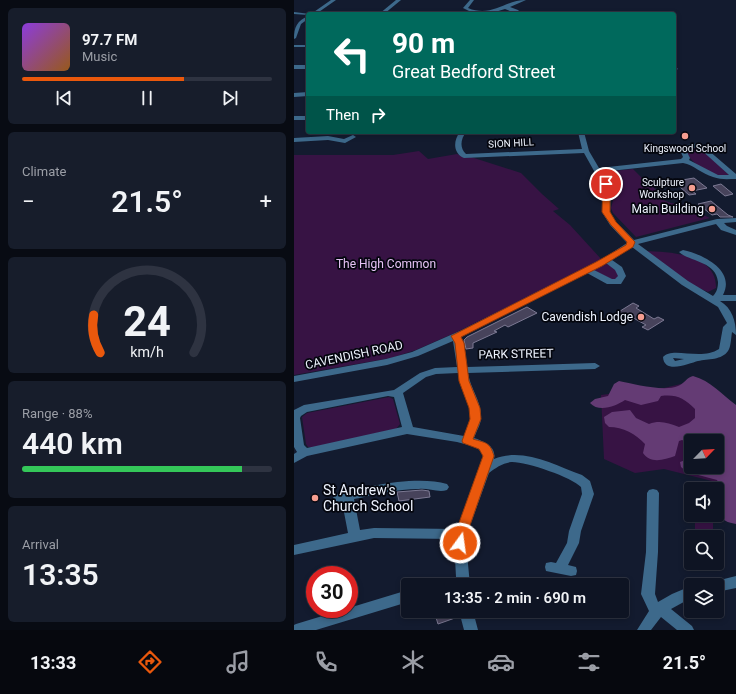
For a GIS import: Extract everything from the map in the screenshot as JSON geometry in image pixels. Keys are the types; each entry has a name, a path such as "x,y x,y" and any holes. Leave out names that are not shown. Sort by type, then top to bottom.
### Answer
{"street":[{"path":"316,12 334,0"},
{"path":"384,12 399,0"},
{"path":"472,0 465,7 473,12"},
{"path":"491,12 524,0"},
{"path":"504,7 517,12"},
{"path":"294,13 306,14"},
{"path":"294,35 299,24 306,19"},
{"path":"294,46 306,46"},
{"path":"294,67 306,67"},
{"path":"294,95 306,94"},
{"path":"294,118 306,118"},
{"name":"SION HILL","path":"462,134 458,139 458,145 461,153 465,156 586,151"},
{"path":"582,134 586,151 607,188 606,212 613,223 632,244 685,283 715,299 726,311 734,328"},
{"path":"294,140 328,138 346,143 353,137"},
{"path":"683,161 687,158 683,150 685,148 701,146 735,177"},
{"path":"597,170 683,161 696,164 715,176 725,178 735,177"},
{"name":"CAVENDISH ROAD","path":"294,379 401,359 456,336 607,260 632,244 717,221 736,220"},
{"path":"717,221 724,228 736,233"},
{"path":"683,252 703,260 718,272 722,282 721,291 715,299"},
{"path":"587,270 610,282 618,282 622,276 621,273 607,260"},
{"path":"715,299 736,298"},
{"path":"698,358 717,355 724,350 728,327 734,328"},
{"path":"456,336 460,343 464,381 474,408 476,419 467,441"},
{"name":"PARK STREET","path":"396,393 428,372 462,369 595,366"},
{"path":"304,452 299,446 295,418 296,412 304,409 388,393 396,393 399,395 408,425 407,430"},
{"path":"294,459 304,452 407,430 467,441 483,446 489,456 482,471 461,534 460,543 463,578"},
{"path":"482,471 505,459 517,458 578,478 586,484 588,494 572,543 560,569"},
{"path":"355,536 343,497 417,484 443,487"},
{"path":"653,493 652,552 648,594 651,602 659,610 687,630"},
{"path":"294,550 374,533 461,534"},
{"path":"724,585 736,582"},
{"path":"644,630 648,622 659,610 672,600 684,595"},
{"path":"296,630 401,598"},
{"path":"468,618 471,630"}],"green space":[{"path":"697,147 703,150 729,175 715,175 694,163 686,150"},
{"name":"The High Common","path":"419,151 428,159 457,154 521,173 559,209 553,211 570,225 602,260 457,332 416,350 391,358 294,375 294,155 393,155"},
{"path":"633,169 662,196 659,197 661,199 671,203 683,205 684,203 692,210 710,218 636,237 613,213 611,208 616,189 603,172"},
{"path":"646,251 679,254 691,257 701,262 709,268 714,277 716,288 708,292 692,285"},
{"path":"606,263 613,266 620,275 615,281 593,270"},
{"path":"685,383 706,397 718,434 684,434 684,474 664,469 635,473 604,459 601,395 664,388"},
{"path":"389,397 393,399 400,424 396,429 314,447 308,447 306,444 302,417 307,413"},
{"path":"724,451 736,487 724,484 724,482 716,482 684,474 724,474"},
{"path":"695,522 713,522 713,530 695,530"}],"shaded area":[{"path":"693,376 711,384 736,405 736,524 724,520 724,482 718,482 717,480 694,474 724,474 724,434 684,434 684,441 679,441 675,456 662,460 653,460 649,459 643,453 645,444 638,437 624,430 609,427 605,423 604,417 612,412 630,410 636,418 649,424 660,422 679,427 689,423 695,418 695,409 691,405 675,396 661,396 658,401 641,405 625,400 608,408 598,408 590,403 595,399 608,396 614,384 619,381 649,387 672,388 682,384"},
{"path":"684,461 684,470 681,467 680,462"}],"building":[{"path":"694,178 707,188 692,191 696,194 689,195 676,181"},
{"path":"721,184 733,194 725,196 713,186"},
{"name":"Main Building","path":"711,201 728,215 733,217 720,217 717,214 712,215 698,204"},
{"name":"Cavendish Lodge","path":"633,303 639,306 636,308 654,319 658,317 664,320 648,330 642,327 646,325 628,315 624,317 617,313"},
{"path":"527,307 537,313 508,327 505,325 494,331 497,332 473,343 473,348 466,349 464,340 467,337"},
{"path":"422,490 429,491 430,497 399,501 397,492"},
{"path":"436,618 455,618 438,624"}],"place":[{"name":"Kingswood School","path":"685,136"},
{"name":"Sculpture Workshop","path":"692,188"},
{"name":"Main Building","path":"712,209"},
{"name":"Cavendish Lodge","path":"641,317"},
{"name":"St Andrew's Church School","path":"315,498"}],"route":[{"path":"460,543 461,534 482,471 489,456 483,446 467,441 476,419 474,408 464,381 460,343 456,336 607,260 630,246 632,243 613,223 606,212 606,184"}]}
